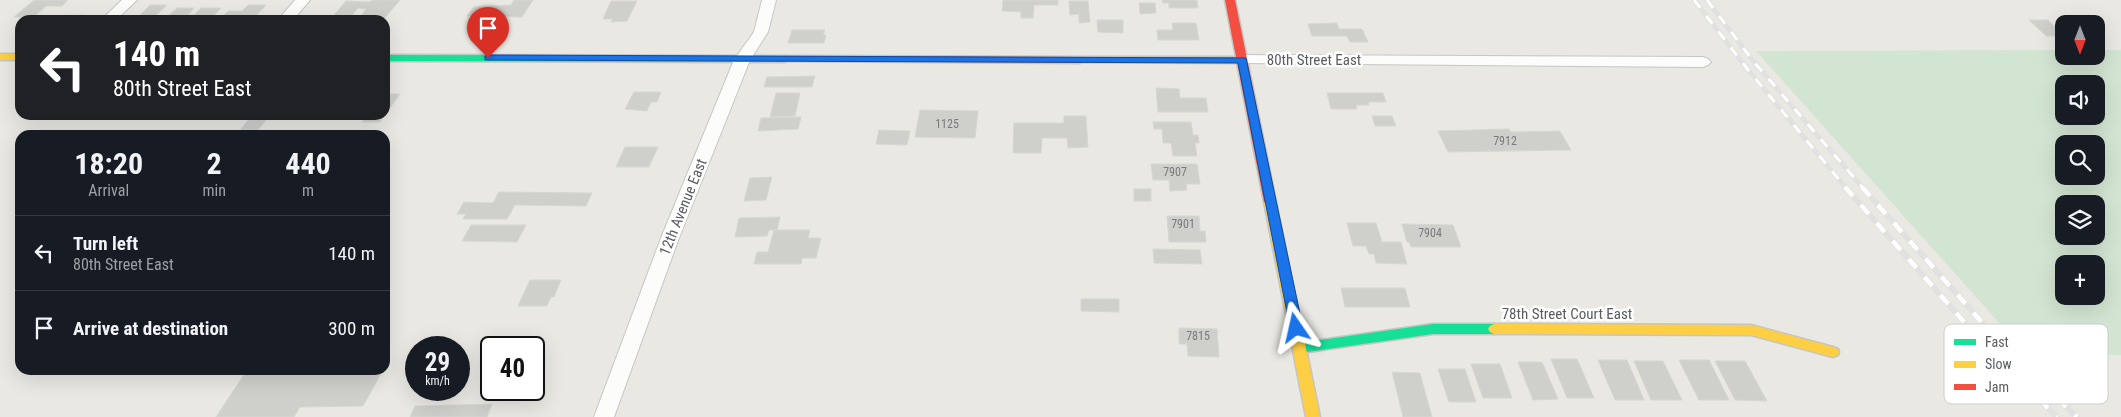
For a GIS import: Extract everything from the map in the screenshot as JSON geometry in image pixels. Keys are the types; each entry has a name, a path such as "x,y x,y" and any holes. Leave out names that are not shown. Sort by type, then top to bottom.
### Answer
{"street":[{"path":"114,15 130,0"},
{"path":"290,15 303,0"},
{"name":"12th Avenue East","path":"604,417 670,238 742,60 761,32 769,0"},
{"path":"1230,0 1313,417"},
{"path":"0,57 15,57"},
{"name":"80th Street East","path":"390,58 1703,62"},
{"name":"78th Street Court East","path":"1300,348 1432,329 1751,330 1833,352"}],"green space":[{"path":"2055,50 2055,65 2105,65 2105,50 2121,50 2121,355 2108,355 2108,324 2000,324 1756,51"}],"building":[{"path":"34,0 68,0 62,6 46,6 36,15 16,15"},
{"path":"372,0 400,0 387,15 362,15 366,9 358,8 352,15 334,15 346,1 370,2"},
{"path":"514,0 533,0 522,17 467,16 474,7 511,5"},
{"path":"1003,0 1058,0 1058,5 1034,5 1033,18 1021,18 1021,12 1002,11"},
{"path":"1162,0 1197,0 1198,8 1169,8 1169,3 1163,3"},
{"path":"611,1 637,1 627,21 611,22 613,19 603,19"},
{"path":"1069,1 1088,1 1090,22 1079,23 1079,14 1070,15"},
{"path":"1139,3 1155,3 1156,13 1140,14"},
{"path":"150,5 167,5 156,15 140,15"},
{"path":"248,5 266,5 257,15 224,15 228,11 242,11"},
{"path":"177,8 194,8 188,15 169,15"},
{"path":"201,8 221,8 215,15 194,15"},
{"path":"1097,20 1123,20 1123,33 1098,32"},
{"path":"2029,20 2048,20 2055,27 2055,36 2046,36"},
{"path":"1172,23 1196,23 1199,40 1158,40 1157,30 1173,30"},
{"path":"1337,23 1339,29 1362,29 1368,42 1350,42 1347,36 1312,36 1308,24"},
{"path":"792,30 825,30 823,35 826,35 824,43 788,43"},
{"path":"815,76 812,87 764,87 767,77"},
{"path":"1156,88 1179,89 1180,98 1206,98 1208,112 1158,112"},
{"path":"634,92 661,92 657,102 651,102 647,111 625,109"},
{"path":"776,93 800,93 795,116 770,117"},
{"path":"1327,93 1383,93 1386,102 1368,102 1369,105 1356,105 1357,109 1331,109"},
{"path":"390,94 400,94 390,108"},
{"path":"920,110 978,111 975,138 915,137"},
{"path":"1064,116 1086,116 1088,147 1068,148 1067,138 1042,138 1041,153 1013,153 1014,123 1064,123"},
{"path":"1372,116 1392,116 1396,126 1375,126"},
{"path":"801,117 798,129 758,131 761,118"},
{"path":"248,120 266,120 258,130 240,130"},
{"path":"363,120 381,120 380,122 362,122"},
{"path":"1153,122 1191,122 1193,135 1198,135 1199,143 1195,143 1197,156 1173,156 1171,143 1163,143 1162,129 1154,129"},
{"path":"1509,129 1511,132 1560,131 1571,150 1448,152 1438,131"},
{"path":"879,130 910,131 907,145 876,144"},
{"path":"625,147 658,147 649,167 616,167"},
{"path":"1151,164 1197,164 1200,184 1186,184 1187,190 1170,191 1169,180 1153,180"},
{"path":"772,177 766,200 744,201 750,178"},
{"path":"1134,189 1151,189 1151,201 1134,201"},
{"path":"499,192 592,193 586,206 515,205 507,219 463,219 466,214 457,214 464,202 493,203"},
{"path":"1167,216 1199,216 1200,231 1205,231 1206,242 1169,242"},
{"path":"780,217 777,230 769,230 767,236 735,237 739,218"},
{"path":"1347,223 1376,223 1382,242 1401,242 1407,264 1376,263 1374,254 1369,254 1366,246 1353,246"},
{"path":"1402,224 1453,225 1461,247 1411,247 1409,242 1407,242"},
{"path":"471,225 526,225 517,242 462,241"},
{"path":"774,230 810,230 808,238 821,238 816,258 802,258 801,264 754,264 757,252 768,252"},
{"path":"1153,249 1200,250 1202,264 1154,263"},
{"path":"530,280 561,280 554,297 551,297 547,306 518,306"},
{"path":"1341,288 1405,288 1410,307 1345,307"},
{"path":"1081,299 1119,299 1119,312 1081,311"},
{"path":"1179,328 1217,329 1219,357 1188,356 1187,344 1179,344"},
{"path":"1551,359 1577,359 1594,398 1567,398"},
{"path":"1598,360 1627,360 1644,400 1615,400"},
{"path":"1679,360 1709,360 1729,400 1699,400"},
{"path":"1634,361 1663,361 1682,400 1651,400"},
{"path":"1715,361 1745,361 1767,401 1735,400"},
{"path":"1518,362 1542,362 1558,399 1533,400"},
{"path":"1471,364 1500,364 1512,398 1483,398"},
{"path":"1438,369 1465,369 1476,402 1449,402"},
{"path":"1392,372 1420,373 1432,417 1403,417"},
{"path":"244,375 380,375 363,406 300,407 294,417 216,417"},
{"path":"492,404 487,417 410,417 415,406"}],"railway":[{"path":"1694,0 1749,71 1846,188"},
{"path":"1707,0 1754,62 1863,188"},
{"path":"1845,187 1966,324"},
{"path":"1862,187 1983,324"},
{"path":"2044,404 2057,417"},
{"path":"2063,404 2077,417"}],"traffic: fast":[{"path":"390,58 785,59"},
{"path":"1080,60 1243,60"},
{"path":"1300,348 1433,329 1494,329"}],"traffic: slow":[{"path":"0,57 15,57"},
{"path":"1270,202 1313,417"},
{"path":"1494,329 1751,330 1833,352"}],"traffic: jam":[{"path":"1230,0 1270,202"},
{"path":"785,59 1080,60"}],"route":[{"path":"488,58 1243,60 1296,328"}]}
